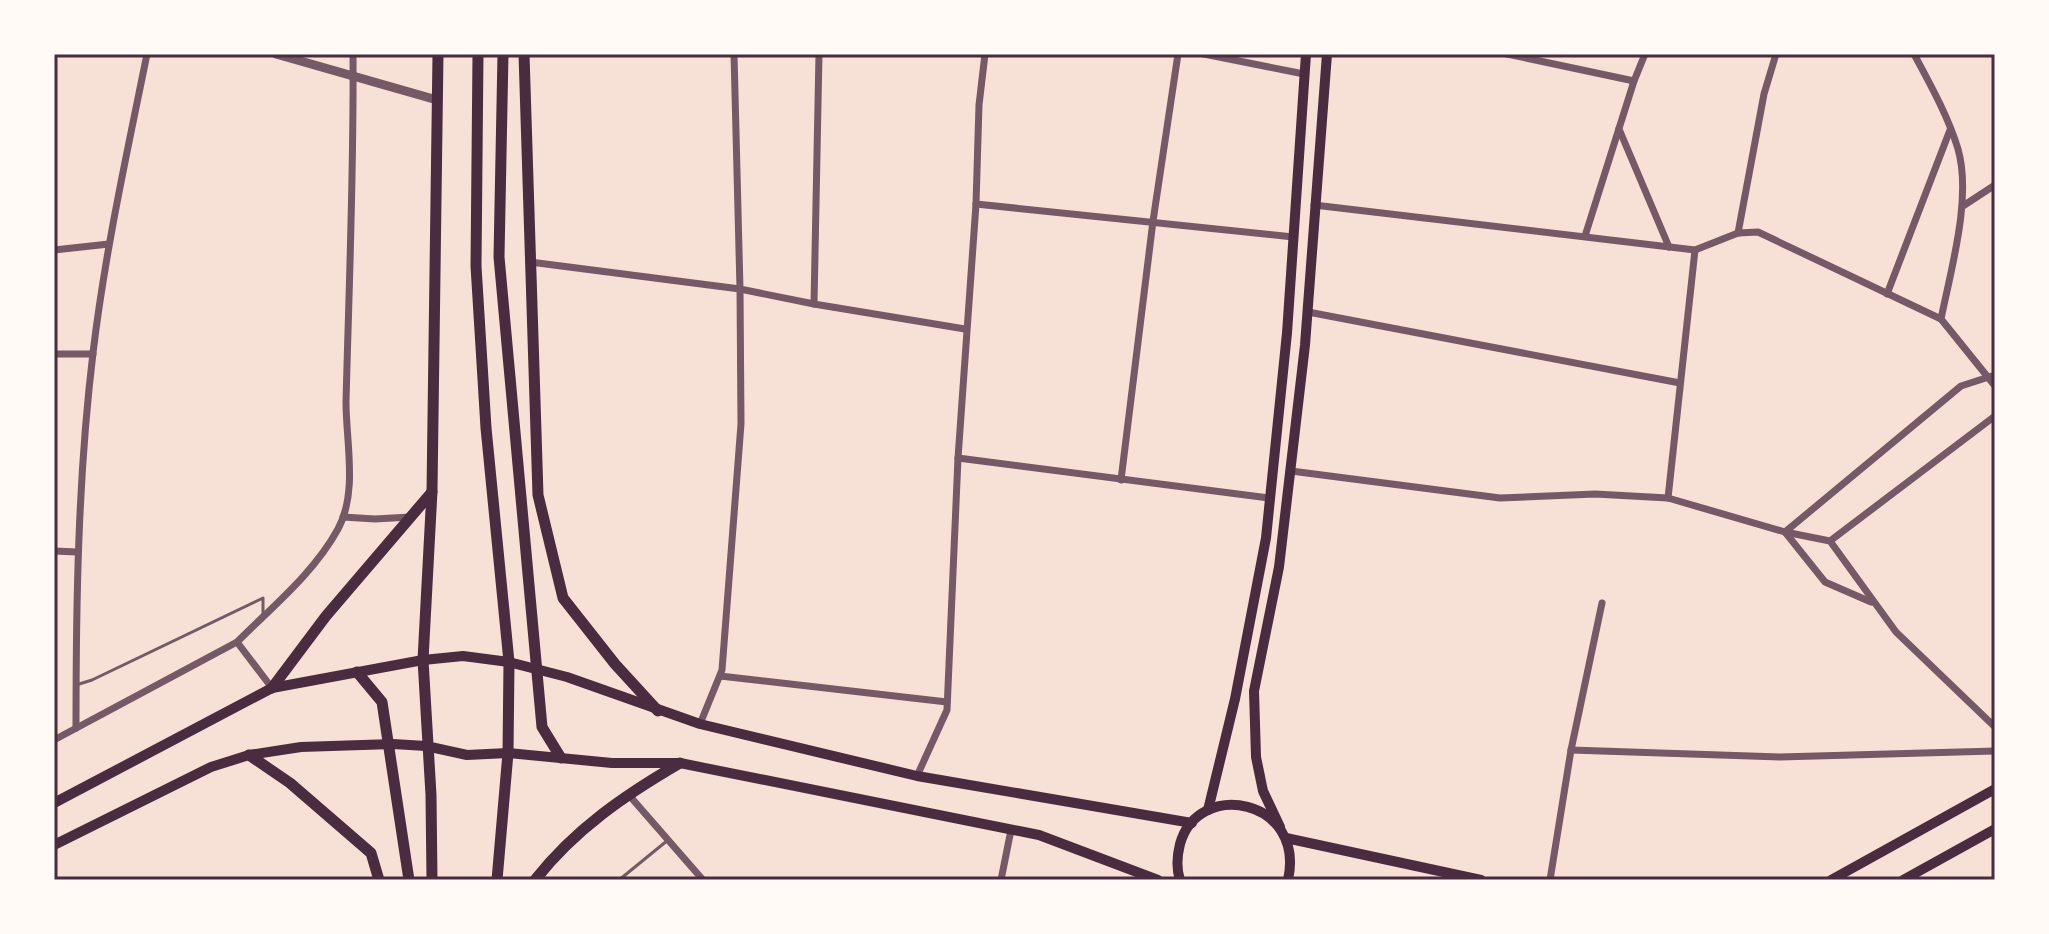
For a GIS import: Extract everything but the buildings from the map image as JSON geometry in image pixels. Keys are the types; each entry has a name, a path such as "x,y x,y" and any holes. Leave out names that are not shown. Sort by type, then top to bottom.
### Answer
{"highway":[{"path":"432,880 431,795 423,660 432,491 438,54"},
{"path":"478,54 476,266 486,428 509,662 508,753 497,880"},
{"path":"503,54 499,257 542,727 561,758"},
{"path":"524,54 538,495 563,598 615,664 658,711"},
{"path":"272,688 326,616 432,491"},
{"path":"357,672 382,702 409,880"},
{"path":"249,755 290,783 371,853 379,880"},
{"path":"535,880 561,850 627,793 680,763"}],"main road":[{"path":"1208,810 1238,684 1266,538 1287,333 1306,54"},
{"path":"1288,880 1292,864 1286,838 1263,791 1256,757 1254,691 1279,567 1291,471 1308,312 1327,54"},
{"path":"54,803 272,688 423,660 463,656 537,669 700,724 917,776 1192,823"},
{"path":"54,845 211,767 249,755 301,747 388,744 426,746 467,755 508,753 612,763 680,763 1039,835 1158,880"},
{"path":"1831,880 1995,789"},
{"path":"1180,880 1177,855 1182,838 1192,823 1208,810 1227,804 1247,805 1265,813 1280,827"},
{"path":"1903,880 1995,829"},
{"path":"1286,838 1481,880"}],"street":[{"path":"76,728 77,552 93,354 109,244 147,54"},
{"path":"276,54 437,100"},
{"path":"54,740 237,642 312,567 339,528 349,492 346,429 353,54"},
{"path":"700,724 720,676 741,424 734,54"},
{"path":"814,304 819,54"},
{"path":"917,776 947,710 965,329 985,54"},
{"path":"1121,480 1153,221 1178,54"},
{"path":"1204,54 1304,74"},
{"path":"1507,54 1634,81"},
{"path":"1585,236 1645,54"},
{"path":"1738,233 1764,94 1776,54"},
{"path":"1914,54 1937,97 1959,151 1963,206 1941,319"},
{"path":"1619,129 1669,247"},
{"path":"1887,294 1950,130"},
{"path":"1963,206 1995,185"},
{"path":"976,204 1293,237"},
{"path":"1314,205 1695,250 1738,233 1758,232 1941,319 1991,376 1995,386"},
{"path":"54,250 109,244"},
{"path":"1668,498 1695,250"},
{"path":"530,262 740,289 965,329"},
{"path":"1308,312 1680,383"},
{"path":"54,354 93,354"},
{"path":"1785,532 1961,386 1991,376"},
{"path":"1830,541 1995,416"},
{"path":"958,458 1269,498"},
{"path":"1291,471 1500,498 1595,494 1668,498 1785,532 1830,541 1896,632 1995,727"},
{"path":"343,517 410,517"},
{"path":"1785,532 1825,582 1874,604"},
{"path":"54,551 77,552"},
{"path":"1550,880 1571,750 1602,603"},
{"path":"237,642 272,688"},
{"path":"720,676 947,702"},
{"path":"1571,750 1780,757 1994,748"},
{"path":"627,793 703,880"},
{"path":"1001,880 1011,830"}],"lane":[{"path":"76,685 263,598 263,616"},
{"path":"619,880 668,840"}]}
